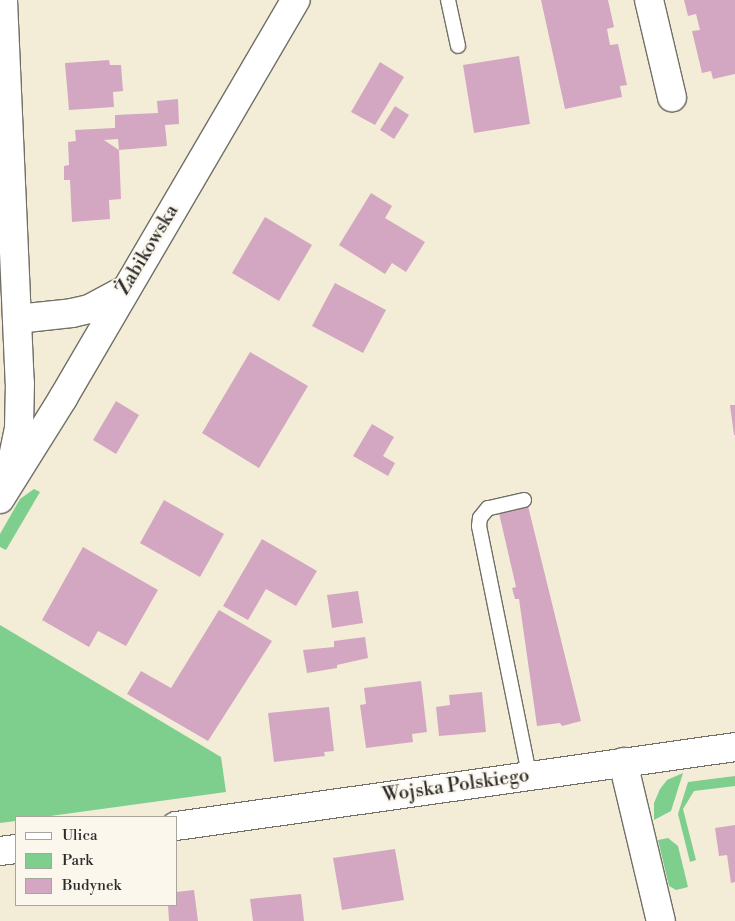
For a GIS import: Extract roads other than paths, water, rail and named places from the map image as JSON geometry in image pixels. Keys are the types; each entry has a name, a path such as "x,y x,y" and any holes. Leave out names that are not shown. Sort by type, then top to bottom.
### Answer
{"street":[{"path":"1,497 19,428 17,319 3,0"},
{"name":"Żabikowska","path":"1,497 63,398 123,291 296,0"},
{"path":"649,0 672,97"},
{"path":"17,319 81,311 123,291"},
{"name":"Wojska Polskiego","path":"178,826 735,747"},
{"path":"623,762 661,921"},
{"path":"0,851 15,849"}],"lane":[{"path":"448,0 458,46"},
{"path":"524,500 488,508 480,518 479,526 529,775"}]}
